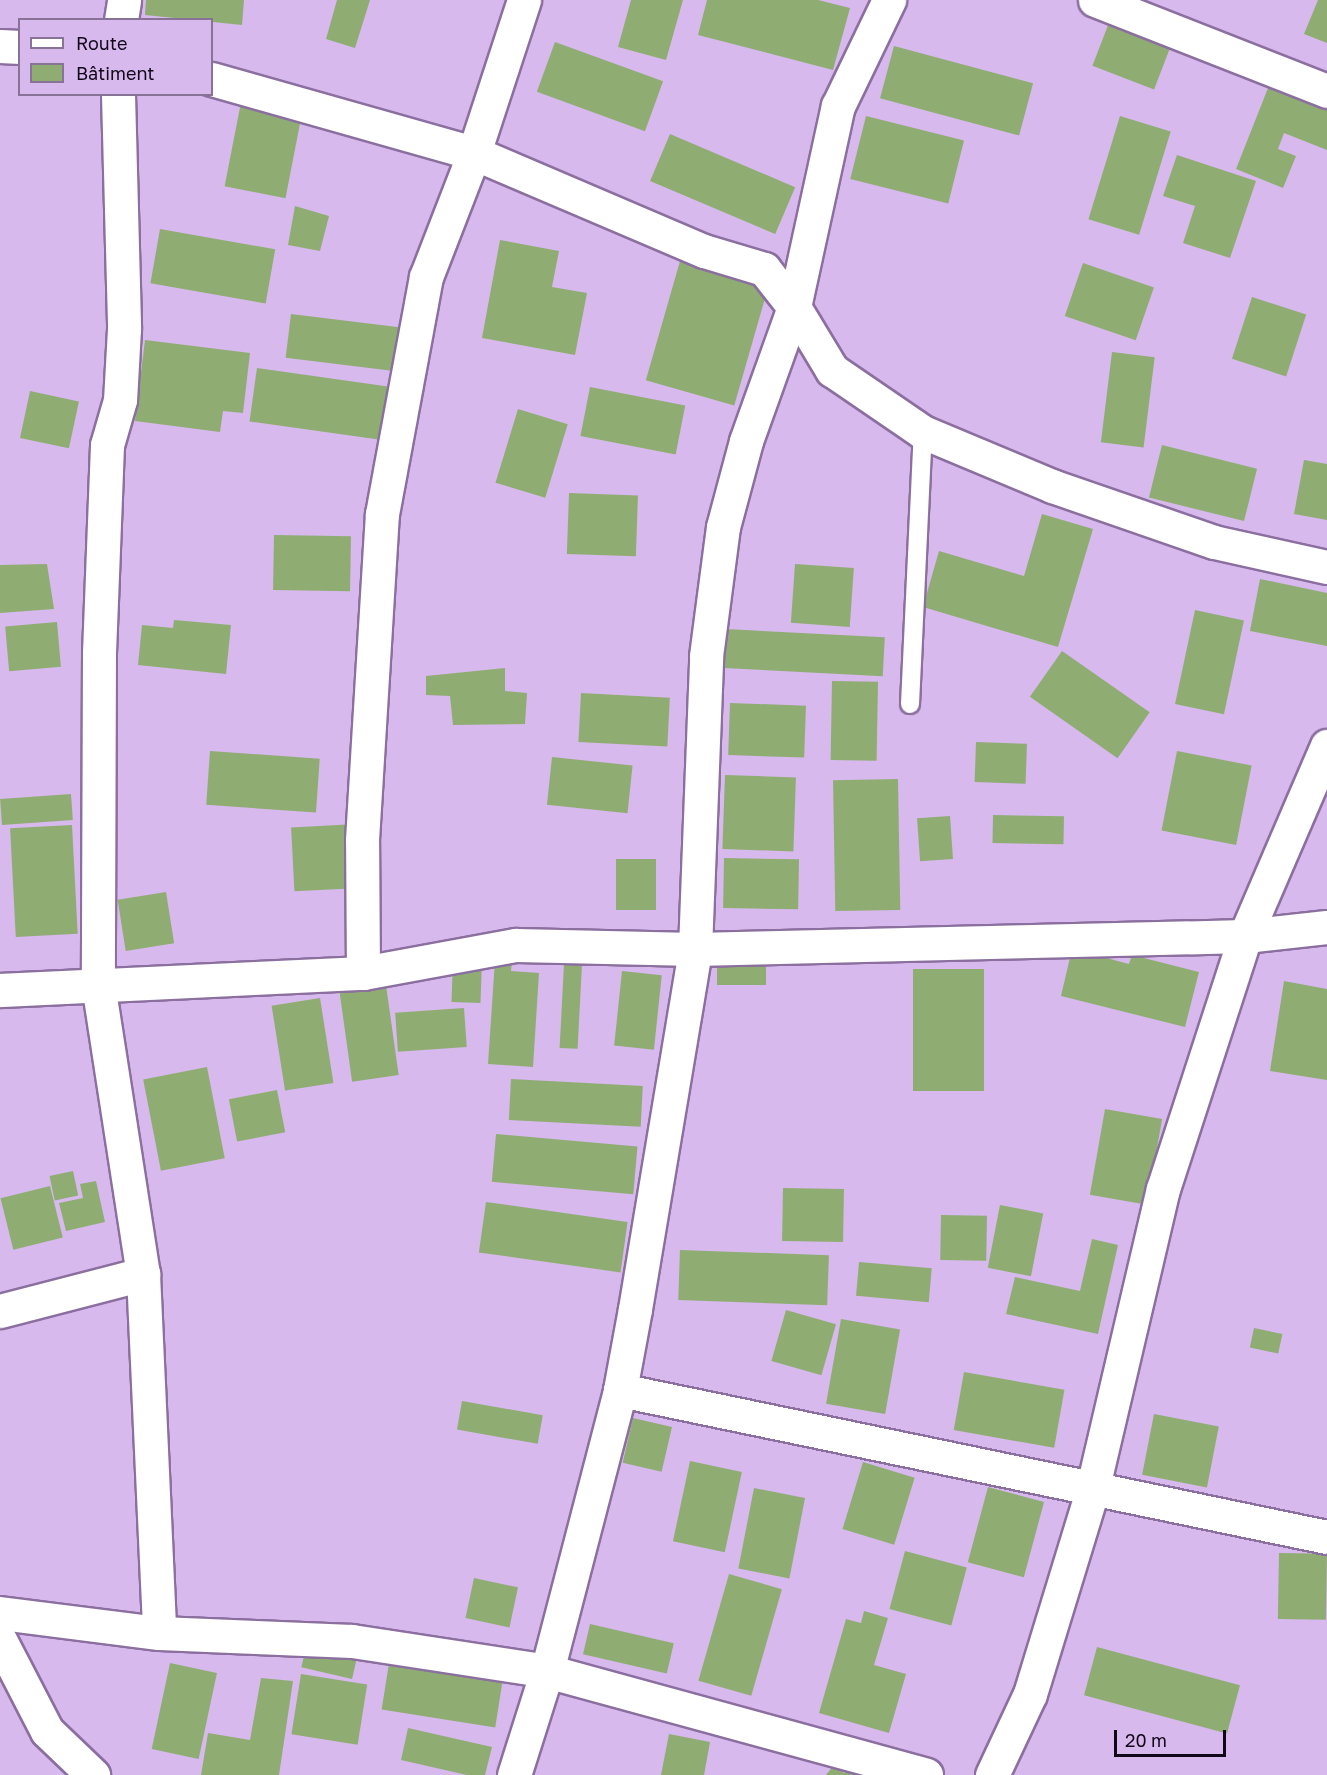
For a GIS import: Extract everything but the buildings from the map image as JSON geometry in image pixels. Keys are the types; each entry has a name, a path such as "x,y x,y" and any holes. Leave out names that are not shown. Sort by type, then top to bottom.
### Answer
{"street":[{"path":"121,18 124,0"},
{"path":"363,973 362,840 382,514 426,277 474,153 524,0"},
{"path":"514,1775 547,1671 620,1390 695,949 706,656 723,527 746,441 794,307 838,106 889,0"},
{"path":"1095,0 1327,91"},
{"path":"0,46 18,47"},
{"path":"213,79 474,153 704,251 764,268 794,307 832,370 922,432 1052,486 1214,542 1327,567"},
{"path":"118,96 124,329 120,400 107,446 99,652 98,984 143,1274 159,1633"},
{"path":"992,1775 1030,1694 1092,1491 1163,1190 1245,936 1327,746"},
{"path":"0,990 363,973 516,945 695,949 1245,936 1327,927"},
{"path":"0,1311 143,1274"},
{"path":"620,1390 1092,1491 1327,1538"},
{"path":"0,1613 159,1633 352,1641 547,1671 926,1775"},
{"path":"0,1640 47,1731 93,1775"}],"lane":[{"path":"910,705 922,432"}]}
